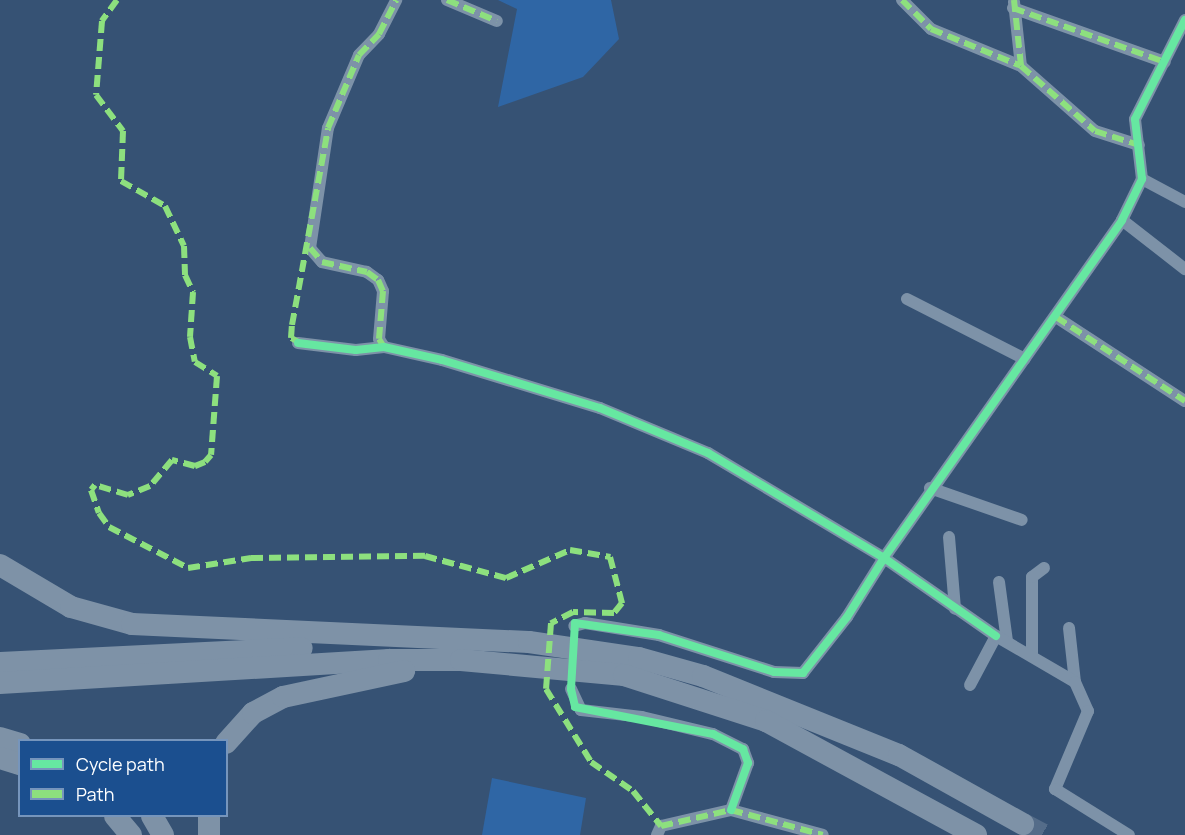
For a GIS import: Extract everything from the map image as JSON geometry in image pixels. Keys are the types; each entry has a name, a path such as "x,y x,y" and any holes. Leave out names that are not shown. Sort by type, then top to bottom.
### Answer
{"highway":[{"path":"0,565 71,607 132,624 429,641 529,642 639,658 703,676 899,755 1023,824"},
{"path":"0,663 429,641"},
{"path":"228,741 253,713 282,697 461,660"},
{"path":"0,683 461,660 624,675 692,693 766,721 976,835"},
{"path":"0,738 18,743"},
{"path":"0,758 18,763"},
{"path":"116,817 131,835"},
{"path":"153,817 164,835"},
{"path":"208,817 209,835"}],"street":[{"path":"384,347 379,339 382,291 378,280 367,272 322,262 310,248 328,128 359,55 379,34 396,0"},
{"path":"447,0 497,21"},
{"path":"902,0 931,29 1021,66 1095,131 1139,145"},
{"path":"1021,66 1014,4 1164,62"},
{"path":"574,626 585,623 659,635 774,672 803,673 847,617 930,488 1056,317 1122,220 1142,179 1135,119 1185,20"},
{"path":"1142,179 1185,202"},
{"path":"1122,220 1185,269"},
{"path":"907,299 1025,359"},
{"path":"1056,317 1185,401"},
{"path":"298,343 356,350 384,347 442,360 655,428 708,453 884,558 955,609 1075,682"},
{"path":"930,488 1022,520"},
{"path":"949,537 955,609"},
{"path":"1032,654 1032,577 1044,568"},
{"path":"970,685 1002,638 999,582"},
{"path":"1069,628 1075,682 1088,711 1054,789 1129,835"},
{"path":"571,689 581,710 642,717 712,734 743,749 748,763 731,810"},
{"path":"657,835 661,826 731,810 823,835"}],"shaded area":[{"path":"498,0 611,0 619,39 583,77 498,107 517,9"},
{"path":"492,778 586,798 580,835 482,835"}],"tunnel":[{"path":"1023,824 1044,835"}],"marked path":[{"path":"117,0 102,21 96,95 123,131 121,181 165,206 184,246 185,275 193,292 190,337 195,362 217,376 211,455 205,462 195,466 172,460 150,486 128,495 95,485 91,490 99,513 109,527 188,568 251,558 425,556 506,578 570,550 610,557 622,603 614,613 573,612 551,623 546,689 591,762 633,791 661,826"},
{"path":"302,344 291,338 292,325 328,128 359,55 379,34 396,0"},
{"path":"447,0 497,21"},
{"path":"902,0 931,29 1021,66 1095,131 1139,145"},
{"path":"1014,0 1021,66"},
{"path":"1013,8 1165,62"},
{"path":"310,248 322,262 367,272 378,280 383,291 379,339 384,347"},
{"path":"1056,317 1185,401"},
{"path":"661,826 731,810 823,835"}],"cycle path":[{"path":"996,636 884,558 1122,220 1142,179 1135,119 1185,20"},
{"path":"298,343 356,350 384,347 442,360 600,408 708,453 884,558 847,617 803,673 774,672 659,635 575,623 571,689 575,707 713,734 743,749 748,763 731,810"}]}
